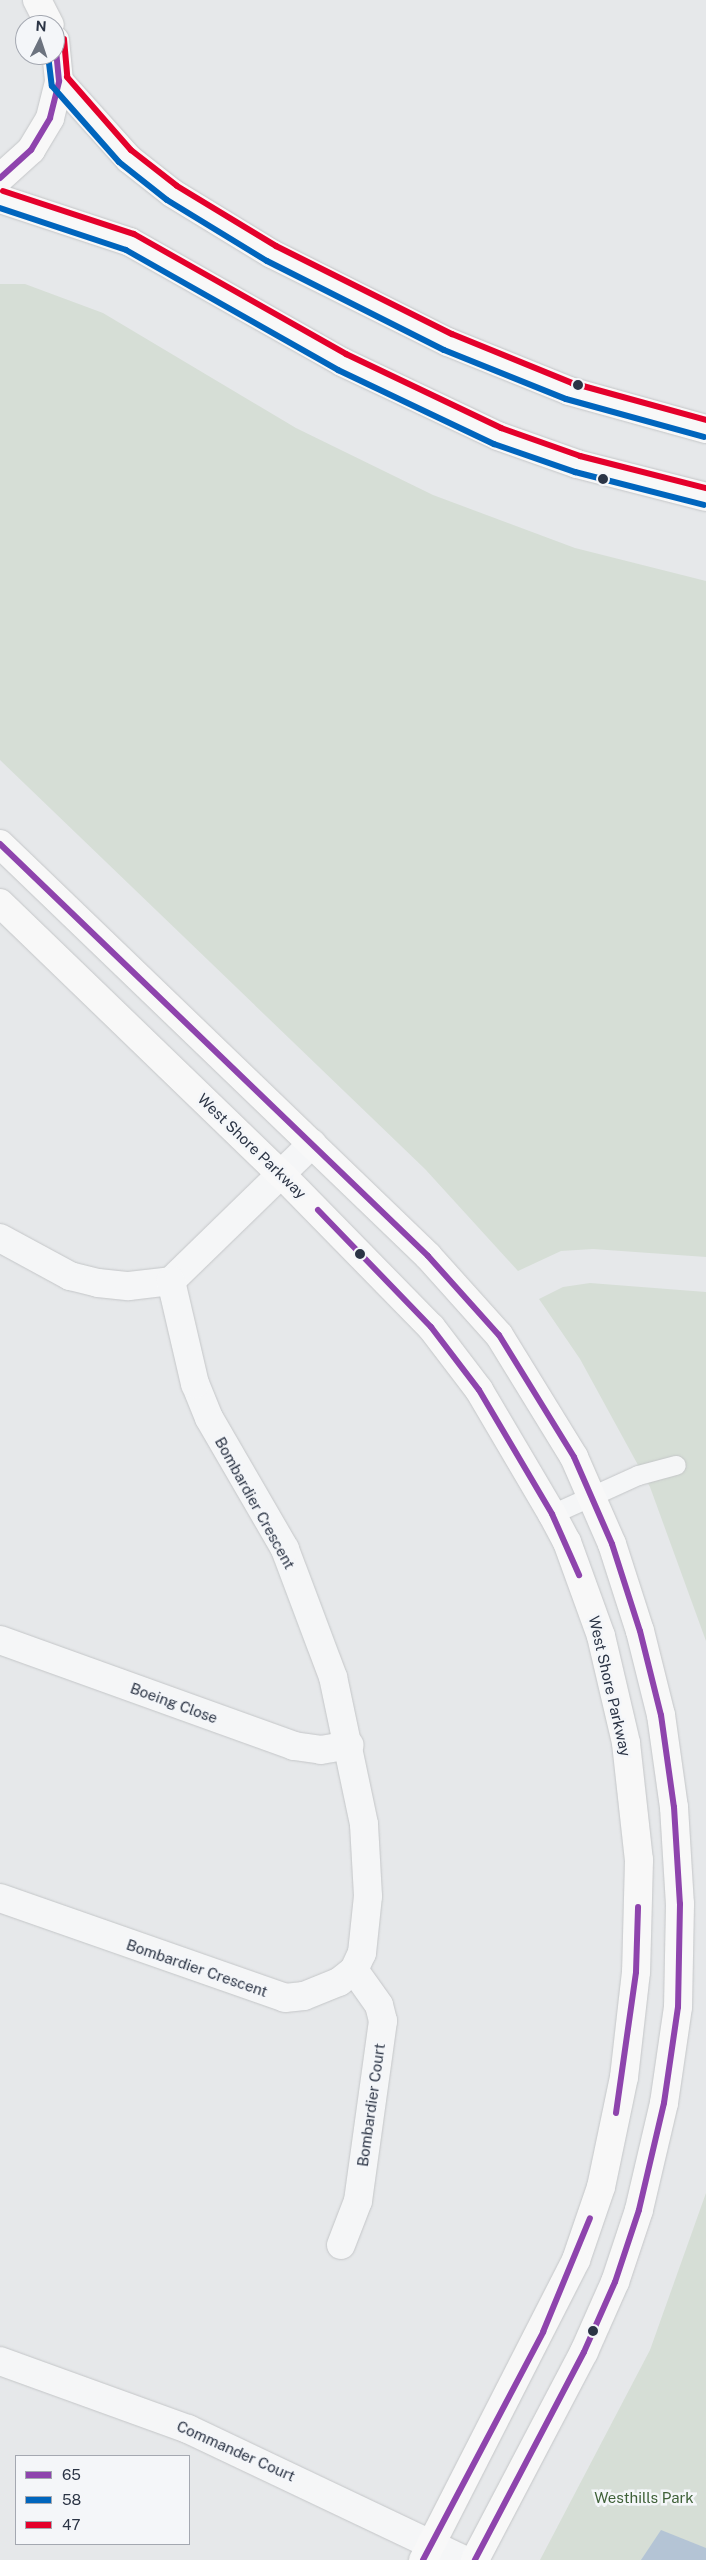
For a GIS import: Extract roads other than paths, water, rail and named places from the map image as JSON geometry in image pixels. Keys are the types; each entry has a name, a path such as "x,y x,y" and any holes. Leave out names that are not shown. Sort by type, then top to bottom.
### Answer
{"main road":[{"path":"37,0 45,15"},
{"path":"0,178 31,150 50,118 59,81 57,65"},
{"path":"59,81 129,159 172,193 272,254 448,342 541,380 661,420 706,429"},
{"path":"0,199 130,242 359,371 498,436 577,464 706,497"},
{"path":"0,844 428,1256 499,1335 549,1413 591,1496 640,1631 661,1715 674,1807 680,1904 678,2007 664,2103 639,2210 615,2282 584,2352 475,2560"},
{"name":"West Shore Parkway","path":"0,903 282,1175 431,1327 479,1390 552,1514 567,1542 601,1636 626,1743 639,1860 636,1972 624,2077 601,2186 576,2260 427,2552"}],"street":[{"path":"0,1238 70,1276 98,1283 129,1286 172,1281 312,1144"},
{"name":"Bombardier Crescent","path":"0,1898 284,1998 324,1990 354,1970 366,1933 368,1896 364,1824 350,1745 333,1677 289,1558 208,1418 195,1384 172,1281"},
{"name":"Boeing Close","path":"0,1640 294,1746 321,1750 350,1745"},
{"name":"Bombardier Court","path":"341,2245 358,2201 383,2021 379,2005 354,1970"},
{"name":"Commander Court","path":"0,2361 188,2429 427,2552 464,2560"}],"lane":[{"path":"552,1514 638,1475 676,1465"}],"water":[{"path":"661,2530 706,2548 706,2560 641,2560"}],"park label":[{"name":"Westhills Park","path":"644,2498"}]}
